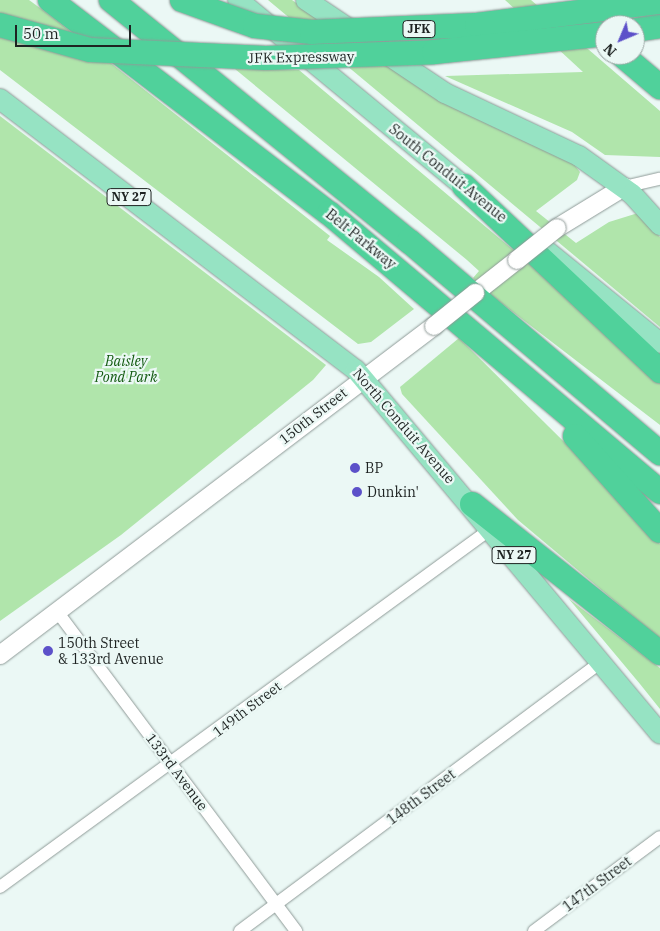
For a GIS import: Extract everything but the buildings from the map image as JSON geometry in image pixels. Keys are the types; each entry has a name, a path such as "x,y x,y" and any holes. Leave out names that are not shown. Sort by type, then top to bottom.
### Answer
{"highway":[{"name":"Belt Parkway","path":"50,0 275,170 489,346 660,492"},
{"name":"Belt Parkway","path":"111,0 402,235 660,453"},
{"name":"JFK Expressway","path":"182,0 255,26 312,32 477,25 660,2"},
{"path":"556,0 595,33"},
{"path":"575,0 595,21"},
{"name":"JFK Expressway","path":"0,25 90,50 238,58 424,53 595,33"},
{"path":"645,28 660,26"},
{"path":"634,65 660,86"},
{"path":"639,65 660,86"},
{"path":"464,186 660,371"},
{"path":"489,346 660,531"},
{"path":"472,504 660,653"}],"main road":[{"name":"South Conduit Avenue","path":"238,0 464,186 660,343"},
{"path":"306,0 421,79 563,146 624,188 660,224"},
{"name":"North Conduit Avenue","path":"0,99 364,377 492,528 660,734"},
{"name":"150th Street","path":"0,655 58,614 364,377 434,326 557,228 624,188"}],"street":[{"name":"150th Street","path":"624,188 660,179"},
{"name":"149th Street","path":"0,887 172,765 492,528"},
{"name":"133rd Avenue","path":"58,614 296,931"},
{"name":"148th Street","path":"240,931 601,662"},
{"name":"147th Street","path":"534,931 660,837"}],"green space":[{"path":"0,0 29,0 51,16 330,236 327,240 379,277 414,309 371,342 358,344 0,70"},
{"path":"268,0 292,0 409,80 573,163 580,172 577,180 536,211 576,243 609,222 638,213 660,237 660,327"},
{"path":"505,0 531,0 595,55 595,65 607,65 660,111 660,157 605,155 572,132 445,76 583,72"},
{"path":"235,69 299,70 574,301 660,378 660,425 483,289 473,278 479,271 467,260"},
{"name":"Baisley Pond Park","path":"0,116 326,365 313,380 121,535 0,621"},
{"path":"459,338 623,500 660,544 660,639 518,520 402,394 400,387"},
{"path":"569,599 660,668 660,709 640,684"}],"place":[{"name":"BP","path":"355,468"},
{"name":"Dunkin'","path":"357,492"},
{"name":"150th Street & 133rd Avenue","path":"48,651"}]}
